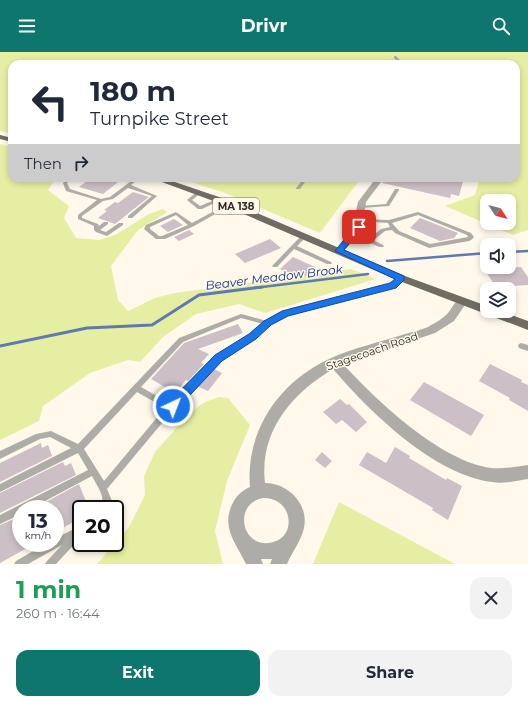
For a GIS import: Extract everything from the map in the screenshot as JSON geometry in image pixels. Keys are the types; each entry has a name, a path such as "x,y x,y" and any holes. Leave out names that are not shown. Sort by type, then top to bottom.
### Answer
{"main road":[{"name":"MA 138","path":"168,182 231,204 401,278 528,326"}],"street":[{"path":"339,251 357,230 364,198 377,182"},
{"name":"Stagecoach Road","path":"258,491 255,476 256,459 264,430 275,413 298,386 334,362 431,330 450,318 462,302"},
{"path":"334,362 388,417 447,458 468,468 490,475 511,475 528,472"},
{"path":"255,564 246,545 238,534 236,527 236,514 247,497 258,491 276,492 290,503 296,521 290,540 278,564"},
{"path":"246,545 257,551 270,552 281,548 290,540"}],"lane":[{"path":"395,57 398,60"},
{"path":"66,182 65,183 68,190 101,200 113,198 133,182"},
{"path":"298,188 303,182"},
{"path":"128,186 155,196 130,217"},
{"path":"361,207 387,205 397,190"},
{"path":"200,192 189,200 200,208 220,200"},
{"path":"97,230 96,225 79,218 101,200"},
{"path":"192,225 176,214 148,226 146,229 160,239 192,225 231,204"},
{"path":"360,220 389,222 418,213 466,232 471,237 469,239 429,246 398,233 389,222"},
{"path":"97,230 106,223"},
{"path":"97,230 108,234 121,224"},
{"path":"381,246 373,242 372,239 383,230 393,228"},
{"path":"275,266 304,236"},
{"path":"294,247 329,263"},
{"path":"103,488 171,408 214,362 268,323 293,310 393,286 401,278"},
{"path":"0,488 79,448 181,340 240,316 268,323"},
{"path":"136,388 171,408"},
{"path":"0,455 47,434 79,448 103,488 108,500"},
{"path":"38,500 93,471"},
{"path":"0,520 12,514"},
{"path":"19,564 72,535"},
{"path":"50,564 72,540"}],"green space":[{"path":"0,52 528,52 528,230 513,235 501,230 516,230 516,194 480,194 480,221 445,206 475,195 479,182 520,182 520,60 8,60 8,133 0,131"},
{"path":"0,144 8,146 8,182 53,182 48,190 69,206 64,218 76,238 100,240 117,234 149,214 163,209 167,212 138,230 111,266 118,300 128,311 155,298 175,293 351,269 376,279 265,313 239,304 196,314 163,337 140,362 128,360 90,373 43,406 39,421 0,440"},
{"path":"191,182 358,182 320,233 225,193"},
{"path":"219,397 228,398 250,425 227,481 215,531 223,564 97,564 107,552 124,552 124,533 129,527 145,495 144,476 155,452 191,412 205,402"},
{"path":"339,502 455,564 313,564"}],"building":[{"path":"86,182 118,182 103,194 79,187"},
{"path":"463,182 459,196 451,194 450,198 382,183"},
{"path":"133,192 149,197 115,224 98,218 107,211 104,210 115,202 118,203"},
{"path":"420,218 458,233 454,238 440,241 410,228"},
{"path":"174,219 183,225 168,232 160,226"},
{"path":"189,230 194,234 179,241 174,237"},
{"path":"270,239 281,248 245,263 235,254"},
{"path":"293,257 315,267 306,276 303,275 300,278 280,269"},
{"path":"516,267 521,267 528,277 528,285 516,286 516,282 493,282 487,274 516,274"},
{"path":"238,324 243,333 198,349 209,354 201,363 204,364 188,381 186,380 172,397 161,391 165,387 151,379 184,343"},
{"path":"490,364 522,380 521,382 528,385 528,411 509,400 510,398 479,381"},
{"path":"214,369 222,373 208,391 197,386"},
{"path":"424,382 484,415 471,436 410,400"},
{"path":"340,399 347,405 349,404 367,422 356,432 342,420 336,424 323,412"},
{"path":"41,443 42,448 48,445 52,456 0,482 0,463"},
{"path":"395,447 410,456 409,458 446,480 447,478 462,486 448,520 432,510 433,508 359,465 367,452 386,463"},
{"path":"322,452 332,461 325,468 315,460"},
{"path":"63,462 65,466 71,463 76,475 26,500 12,500 12,507 0,513 0,493"},
{"path":"79,484 85,500 72,500 72,523 64,527 64,500 50,500"},
{"path":"12,520 12,552 20,552 0,563 0,525"}],"waterway":[{"name":"Beaver Meadow Brook","path":"516,252 528,251"},
{"name":"Beaver Meadow Brook","path":"387,261 480,254"},
{"name":"Beaver Meadow Brook","path":"258,288 368,274"},
{"name":"Beaver Meadow Brook","path":"258,288 262,287"},
{"name":"Beaver Meadow Brook","path":"0,346 87,328 152,325 199,295 258,288"}],"route":[{"path":"173,406 214,362 268,323 285,313 393,286 401,278 339,251 359,227"}]}
